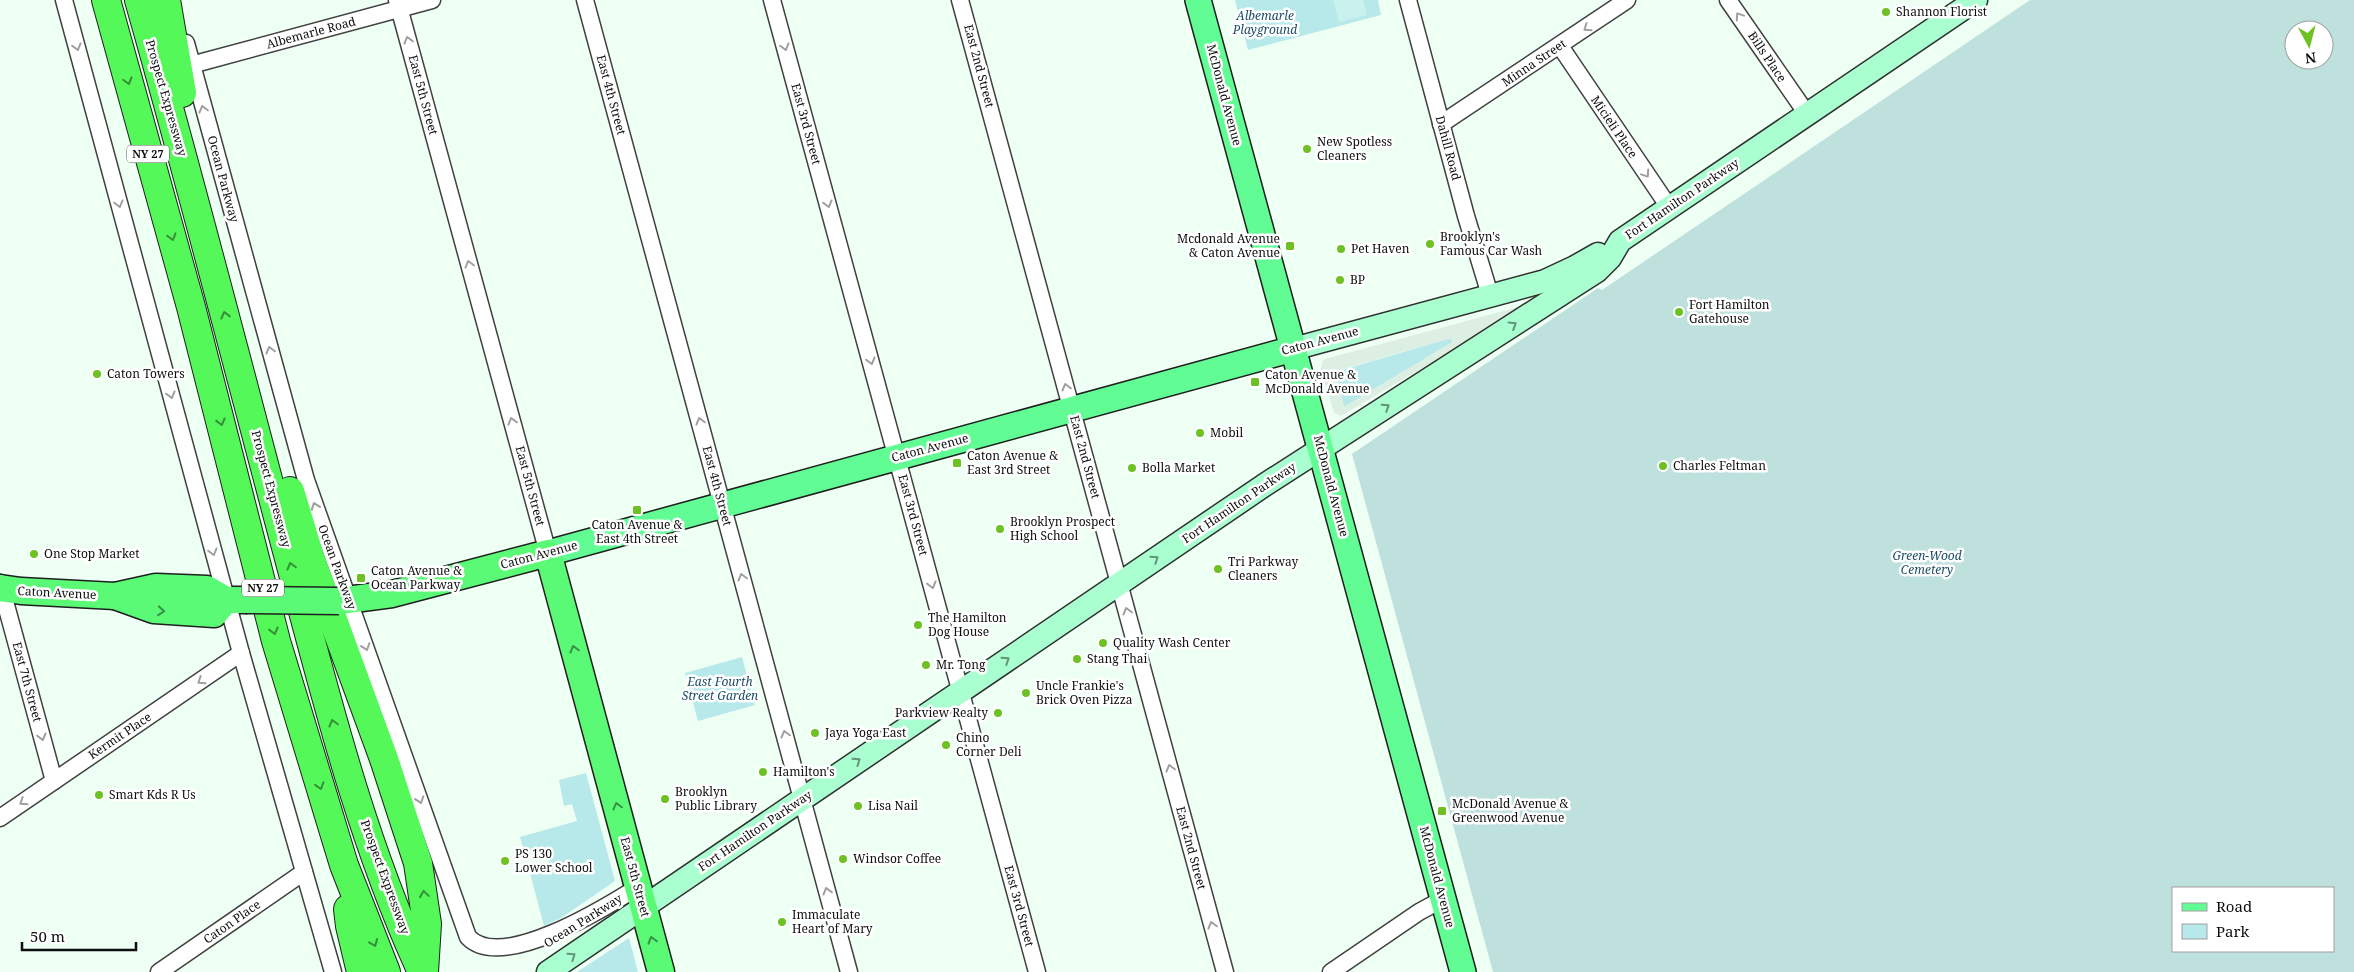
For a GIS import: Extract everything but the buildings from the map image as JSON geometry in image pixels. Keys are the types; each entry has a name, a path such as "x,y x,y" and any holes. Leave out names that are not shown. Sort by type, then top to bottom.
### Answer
{"highway":[{"name":"NY 27","path":"106,0 191,307 276,641 344,865 386,972"},
{"name":"Prospect Expressway","path":"139,0 194,195 341,753 385,882 405,934 423,972"},
{"path":"166,0 177,69 198,161 194,195"},
{"path":"250,413 281,461 310,557 384,759 418,863 427,924 423,972"},
{"name":"Caton Avenue","path":"1,587 115,596 154,610 214,614 235,600 344,601 392,594 548,553"},
{"name":"East 5th Street","path":"548,553 661,972"},
{"path":"344,865 350,926 361,972"}],"main road":[{"name":"McDonald Avenue","path":"1198,0 1463,972"},
{"name":"Fort Hamilton Parkway","path":"548,972 641,897 802,799 1321,449 1597,271 1610,258 1620,241 1976,0"},
{"name":"Caton Avenue","path":"548,553 1559,275 1620,241"}],"street":[{"path":"64,0 235,600 241,653 333,972"},
{"name":"Ocean Parkway","path":"174,0 306,480 344,601 468,937 473,946 488,956 502,958 536,949 641,897"},
{"name":"Albemarle Road","path":"191,65 398,4 432,0"},
{"name":"East 4th Street","path":"585,0 849,972"},
{"name":"East 3rd Street","path":"772,0 1037,972"},
{"name":"East 2nd Street","path":"960,0 1225,972"},
{"name":"Dahill Road","path":"1408,0 1490,295"},
{"name":"Minna Street","path":"1441,124 1627,0"},
{"name":"Bills Place","path":"1728,0 1806,114"},
{"name":"East 5th Street","path":"398,4 548,553"},
{"name":"Micieli Place","path":"1560,46 1669,207"},
{"name":"East 7th Street","path":"1,587 54,781"},
{"name":"Kermit Place","path":"0,818 241,653"},
{"name":"Caton Place","path":"159,972 304,872"},
{"path":"1331,972 1419,912 1443,899"}],"green space":[{"name":"Albemarle Playground","path":"1235,0 1378,0 1381,15 1248,50"},
{"name":"Green-Wood Cemetery","path":"2030,0 2354,0 2354,972 1493,972 1352,454 1598,288 1602,290"},
{"path":"1451,338 1453,342 1344,407 1335,372"},
{"name":"East Fourth Street Garden","path":"742,657 755,705 698,721 685,673"},
{"path":"586,773 615,881 561,918 544,926 530,873 550,868 545,849 525,854 520,837 577,821 572,804 564,806 559,780"},
{"path":"629,938 638,972 577,972"}],"shaded area":[{"path":"1333,0 1363,0 1367,15 1339,22"},
{"path":"1518,307 1519,311 1341,416 1334,413 1321,370 1322,362 1325,359","holes":["1451,338 1452,342 1344,407 1336,371"]}],"place":[{"name":"Shannon Florist","path":"1886,12"},
{"name":"New Spotless Cleaners","path":"1307,149"},
{"name":"Brooklyn's Famous Car Wash","path":"1430,244"},
{"name":"Mcdonald Avenue & Caton Avenue","path":"1290,246"},
{"name":"Pet Haven","path":"1341,249"},
{"name":"BP","path":"1340,280"},
{"name":"Fort Hamilton Gatehouse","path":"1679,312"},
{"name":"Caton Towers","path":"97,374"},
{"name":"Caton Avenue & McDonald Avenue","path":"1255,382"},
{"name":"Mobil","path":"1200,433"},
{"name":"Caton Avenue & East 3rd Street","path":"957,463"},
{"name":"Charles Feltman","path":"1663,466"},
{"name":"Bolla Market","path":"1132,468"},
{"name":"Caton Avenue & East 4th Street","path":"637,510"},
{"name":"Brooklyn Prospect High School","path":"1000,529"},
{"name":"One Stop Market","path":"34,554"},
{"name":"Tri Parkway Cleaners","path":"1218,569"},
{"name":"Caton Avenue & Ocean Parkway","path":"361,578"},
{"name":"The Hamilton Dog House","path":"918,625"},
{"name":"Quality Wash Center","path":"1103,643"},
{"name":"Stang Thai","path":"1077,659"},
{"name":"Mr. Tong","path":"926,665"},
{"name":"Uncle Frankie's Brick Oven Pizza","path":"1026,693"},
{"name":"Parkview Realty","path":"998,713"},
{"name":"Jaya Yoga East","path":"815,733"},
{"name":"Chino Corner Deli","path":"946,745"},
{"name":"Hamilton's","path":"763,772"},
{"name":"Smart Kds R Us","path":"99,795"},
{"name":"Brooklyn Public Library","path":"665,799"},
{"name":"Lisa Nail","path":"858,806"},
{"name":"McDonald Avenue & Greenwood Avenue","path":"1442,811"},
{"name":"Windsor Coffee","path":"843,859"},
{"name":"PS 130 Lower School","path":"505,861"},
{"name":"Immaculate Heart of Mary","path":"782,922"}]}
